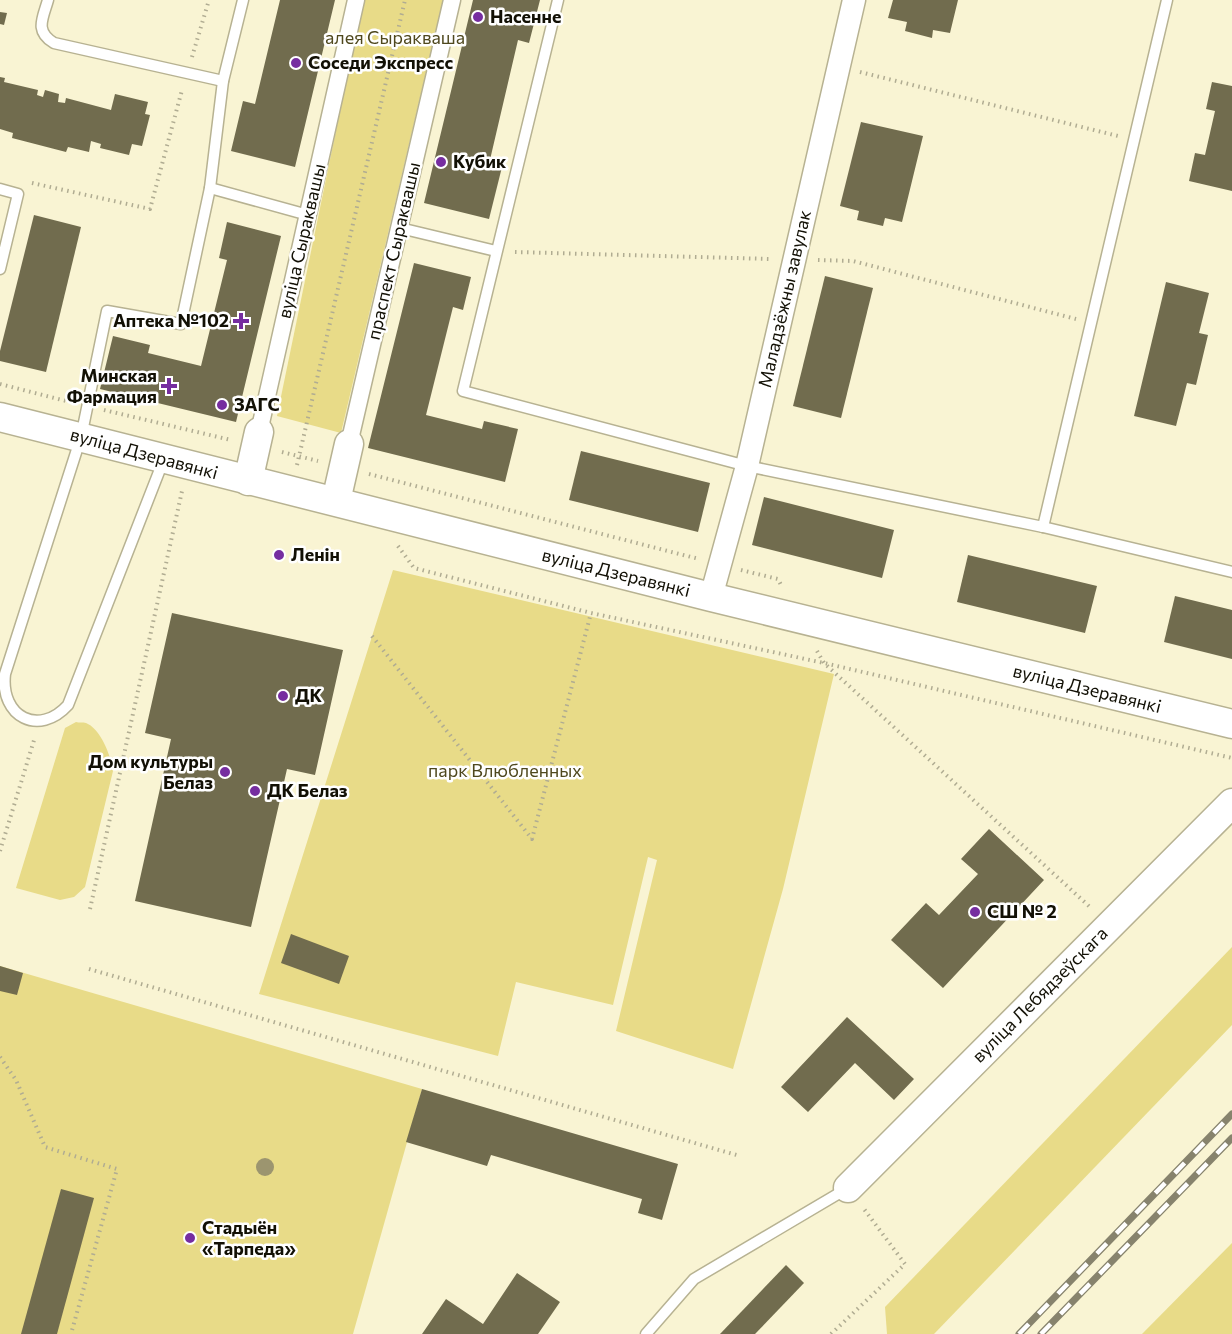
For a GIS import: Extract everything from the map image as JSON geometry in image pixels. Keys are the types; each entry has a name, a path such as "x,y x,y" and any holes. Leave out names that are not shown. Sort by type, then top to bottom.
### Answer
{"street":[{"name":"вуліца Сыраквашы","path":"248,481 356,0"},
{"name":"праспект Сыраквашы","path":"336,501 452,0"},
{"name":"Маладзёжны завулак","path":"711,597 747,466 854,0"},
{"name":"вуліца Дзеравянкі","path":"0,417 81,437 159,472 248,481 336,501 711,597 1232,724"},
{"name":"вуліца Лебядзеўскага","path":"848,1188 1232,803"}],"lane":[{"path":"48,0 41,24 47,39 54,43 223,81"},
{"path":"159,472 68,705 60,714 39,722 18,715 4,697 4,674 81,437 107,311 182,324 210,188 223,81 243,0"},
{"path":"558,0 463,391 747,466 1042,527 1232,572"},
{"path":"1042,527 1167,0"},
{"path":"210,188 308,215"},
{"path":"0,189 18,194 0,269"},
{"path":"400,228 496,251"},
{"path":"645,1334 694,1279 848,1188"}],"path":[{"path":"23,181 150,209 209,0"},
{"path":"291,491 405,0"},
{"path":"839,67 1134,140"},
{"path":"159,472 182,491 193,494"},
{"path":"90,909 182,491"},
{"path":"394,541 414,568 591,613 824,663 1232,758"},
{"path":"372,636 532,839 591,613"},
{"path":"824,663 1110,925"},
{"path":"0,851 39,722"},
{"path":"89,969 740,1156"},
{"path":"0,1057 16,1080 45,1147 117,1169 71,1334"},
{"path":"831,1334 905,1264 848,1188"}],"green space":[{"name":"алея Сыракваша","path":"363,0 443,0 341,433 277,416"},
{"name":"парк Влюбленных","path":"393,570 834,674 783,889 733,1069 616,1031 657,860 648,857 613,1005 516,982 498,1056 259,994"},
{"path":"76,722 91,726 101,737 108,751 113,771 85,887 74,897 60,900 16,888 65,728"},
{"path":"1232,947 1232,1025 934,1334 887,1334 885,1307"},
{"name":"Стадыён «Тарпеда»","path":"0,966 422,1089 353,1334 0,1334"},
{"path":"1232,1243 1232,1334 1142,1334"}],"building":[{"path":"280,0 335,0 295,167 231,151 243,101 255,104"},
{"path":"473,0 540,0 529,43 518,40 489,164 502,167 489,219 424,203"},
{"path":"893,0 958,0 950,33 933,30 932,38 905,31 907,22 888,18"},
{"path":"0,12 7,13 4,25 0,24"},
{"path":"0,77 5,78 4,82 38,90 37,95 43,97 45,90 59,94 58,102 65,103 66,98 111,110 115,94 148,102 145,114 150,115 142,146 132,144 129,155 100,148 101,144 91,141 89,152 68,147 66,152 12,138 13,133 0,129"},
{"path":"1212,82 1232,86 1232,191 1189,181 1195,153 1205,155 1215,111 1206,109"},
{"path":"861,122 923,136 902,222 885,218 883,226 857,220 859,211 840,206"},
{"path":"34,215 81,227 46,372 0,361 0,351"},
{"path":"227,222 281,236 236,422 100,389 113,336 150,345 148,353 201,366 227,260 219,258"},
{"path":"414,263 471,277 463,310 453,307 426,415 482,429 484,421 518,429 505,482 368,448"},
{"path":"825,276 873,288 841,418 793,406"},
{"path":"1166,282 1209,293 1199,333 1208,335 1196,385 1187,383 1176,426 1134,416"},
{"path":"581,451 710,483 698,532 569,500"},
{"path":"764,497 894,530 882,578 752,545"},
{"path":"968,555 1097,586 1085,633 957,602"},
{"path":"1175,596 1232,610 1232,659 1164,642"},
{"name":"Дом культуры Белаз","path":"172,613 343,650 315,775 287,769 251,927 135,901 171,739 145,733"},
{"path":"989,829 1044,880 943,988 891,940 926,903 939,915 978,874 961,859"},
{"path":"291,934 349,956 339,984 281,963"},
{"path":"0,966 23,973 17,995 0,991"},
{"path":"847,1017 914,1079 894,1100 855,1063 808,1112 781,1087"},
{"path":"422,1089 678,1164 662,1220 638,1213 642,1199 491,1155 487,1166 406,1142"},
{"path":"61,1189 94,1198 57,1334 21,1334"},
{"path":"786,1265 804,1283 755,1334 720,1334"},
{"path":"517,1273 560,1302 538,1334 422,1334 446,1299 483,1324"}],"railway":[{"path":"1019,1334 1232,1114"},
{"path":"1041,1334 1232,1138"}],"place":[{"name":"Насенне","path":"478,17"},
{"name":"Соседи Экспресс","path":"296,63"},
{"name":"Кубик","path":"441,162"},
{"name":"Аптека №102","path":"241,321"},
{"name":"Минская Фармация","path":"169,386"},
{"name":"ЗАГС","path":"222,405"},
{"name":"Ленін","path":"279,555"},
{"name":"ДК","path":"283,696"},
{"name":"Дом культуры Белаз","path":"225,772"},
{"name":"ДК Белаз","path":"255,791"},
{"name":"СШ № 2","path":"975,912"},
{"name":"Стадыён «Тарпеда»","path":"190,1238"}]}
